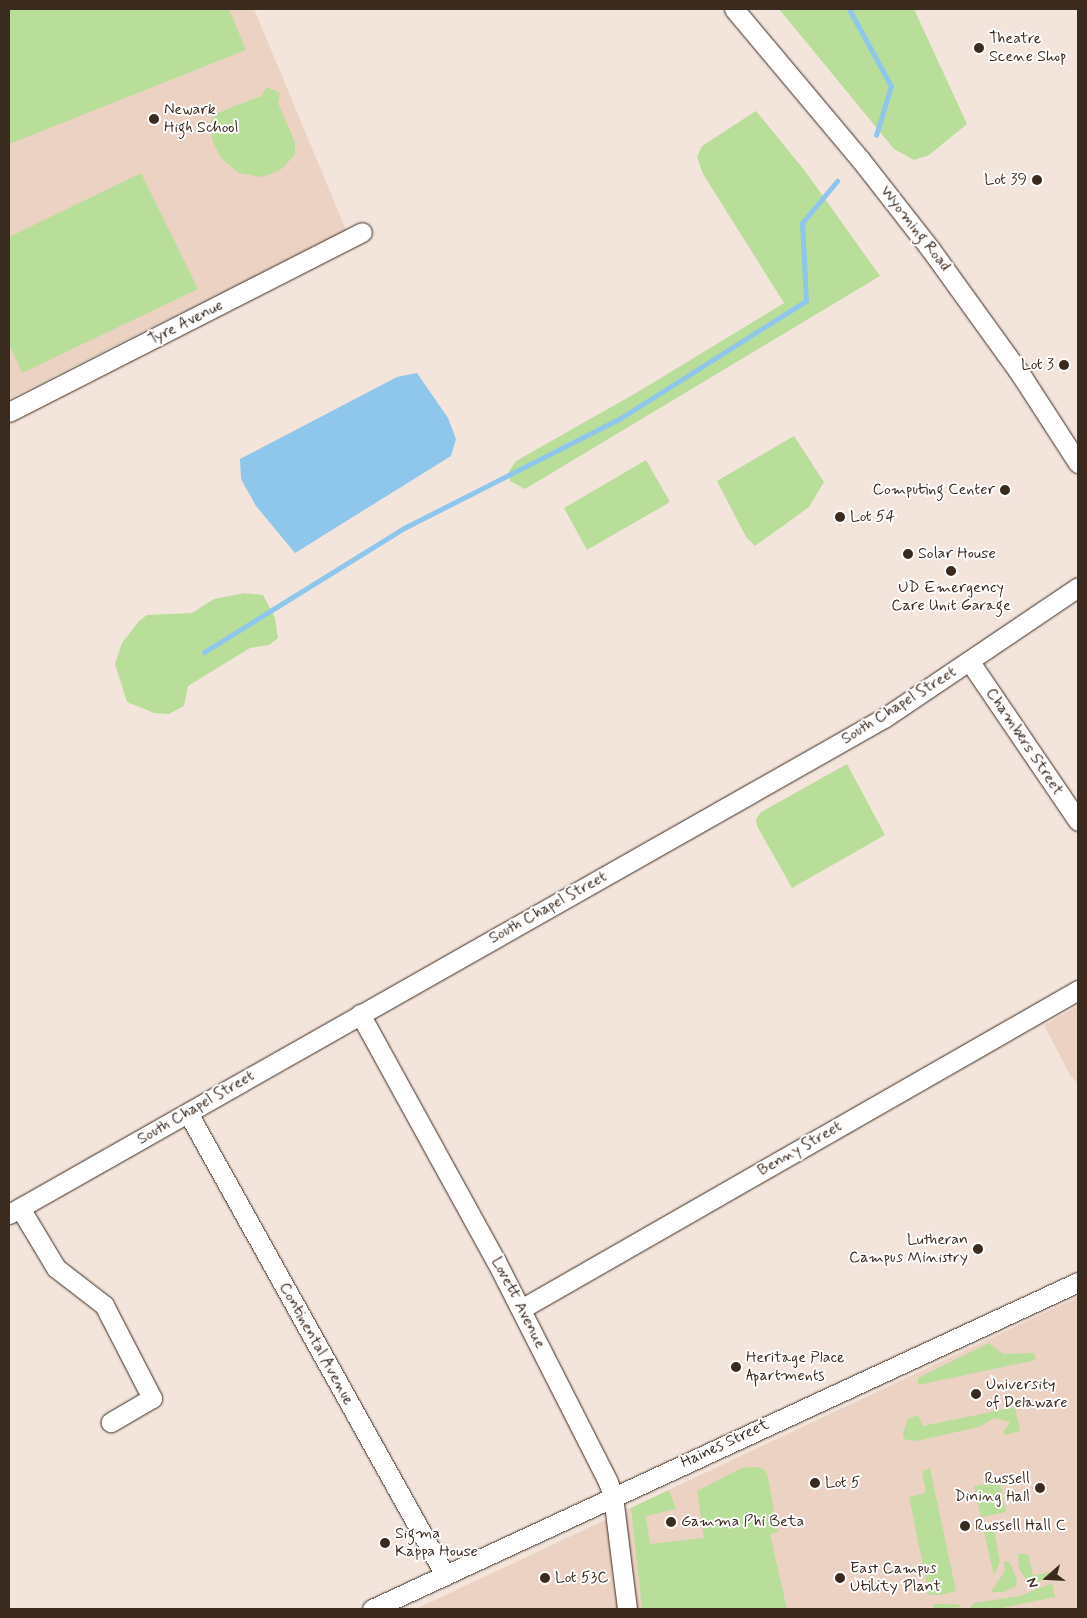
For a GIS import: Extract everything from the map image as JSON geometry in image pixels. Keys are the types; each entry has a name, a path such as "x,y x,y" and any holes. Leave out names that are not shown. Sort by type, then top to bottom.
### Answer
{"street":[{"name":"Wyoming Road","path":"734,9 860,158 931,250 1021,375 1078,463"},
{"name":"Tyre Avenue","path":"9,412 362,232"},
{"name":"South Chapel Street","path":"14,1211 884,718 970,662 1078,587"},
{"name":"Chambers Street","path":"970,662 1078,821"},
{"name":"Benny Street","path":"521,1309 1078,990"},
{"name":"Lovett Avenue","path":"360,1014 521,1309 613,1496 627,1609"},
{"name":"Continental Avenue","path":"188,1113 445,1576"},
{"path":"14,1211 56,1268 104,1305 152,1398 111,1422"},
{"name":"Haines Street","path":"372,1609 1078,1282"}],"shaded area":[{"name":"Newark High School","path":"9,9 254,9 346,230 9,399"},
{"path":"1078,1006 1078,1083 1071,1077 1044,1025"},
{"name":"University of Delaware","path":"1078,1297 1078,1609 416,1609 643,1502"}],"green space":[{"path":"9,9 229,9 246,50 9,144"},
{"path":"779,9 914,9 967,124 929,155 914,160 894,149"},
{"path":"267,87 280,93 278,103 295,142 295,154 283,168 271,174 261,177 239,173 221,158 212,140 211,120 217,113 261,96"},
{"path":"756,111 805,171 880,276 525,489 510,481 509,471 516,461 636,393 784,303 703,174 697,157 702,146"},
{"path":"141,173 198,289 22,373 9,344 9,237"},
{"path":"794,436 824,482 809,507 755,546 746,537 717,481"},
{"path":"646,460 670,502 587,550 564,508"},
{"path":"244,593 263,595 275,618 278,638 269,645 250,648 188,686 184,706 169,714 154,713 127,702 115,664 122,643 139,621 147,615 192,613 214,599"},
{"path":"847,764 885,835 792,888 757,826 756,819 761,812"},
{"path":"989,1343 1003,1354 1034,1353 1036,1360 918,1385 918,1378"},
{"path":"1015,1407 1020,1431 1006,1435 1003,1433 1010,1422 994,1418 979,1427 916,1441 904,1439 903,1433 908,1419 918,1415 923,1426"},
{"path":"756,1467 764,1469 768,1477 778,1532 770,1534 787,1609 642,1609 631,1508 669,1490 676,1509 646,1516 650,1544 704,1538 697,1491 742,1468"},
{"path":"930,1468 956,1591 941,1595 929,1595 909,1497 926,1493 922,1471"},
{"path":"1000,1482 1006,1512 981,1517 974,1486"},
{"path":"993,1525 1000,1561 994,1576 983,1527"},
{"path":"1018,1554 1028,1554 1033,1576 1050,1572 1051,1575 1036,1583 1028,1582 1019,1569"},
{"path":"1004,1561 1009,1562 1012,1568 1017,1580 1016,1586 1004,1592 991,1592 1005,1570"},
{"path":"1052,1583 1055,1597 997,1609 969,1609 974,1603 1020,1596"},
{"path":"933,1604 957,1604 962,1607 934,1609"}],"water":[{"path":"417,373 448,418 456,439 451,456 295,553 256,506 241,479 240,459 397,377"}],"waterway":[{"path":"849,9 891,86 876,135"},
{"path":"204,652 404,528 619,419 806,301 802,223 837,181"}],"place":[{"name":"Theatre Scene Shop","path":"979,48"},
{"name":"Newark High School","path":"154,119"},
{"name":"Lot 39","path":"1037,180"},
{"name":"Lot 3","path":"1064,365"},
{"name":"Computing Center","path":"1005,490"},
{"name":"Lot 54","path":"840,517"},
{"name":"Solar House","path":"908,554"},
{"name":"UD Emergency Care Unit Garage","path":"951,571"},
{"name":"Lutheran Campus Ministry","path":"978,1249"},
{"name":"Heritage Place Apartments","path":"736,1367"},
{"name":"University of Delaware","path":"976,1394"},
{"name":"Lot 5","path":"815,1483"},
{"name":"Russell Dining Hall","path":"1040,1488"},
{"name":"Gamma Phi Beta","path":"671,1522"},
{"name":"Russell Hall C","path":"965,1526"},
{"name":"Sigma Kappa House","path":"385,1543"},
{"name":"Lot 53C","path":"545,1578"},
{"name":"East Campus Utility Plant","path":"840,1578"}]}
